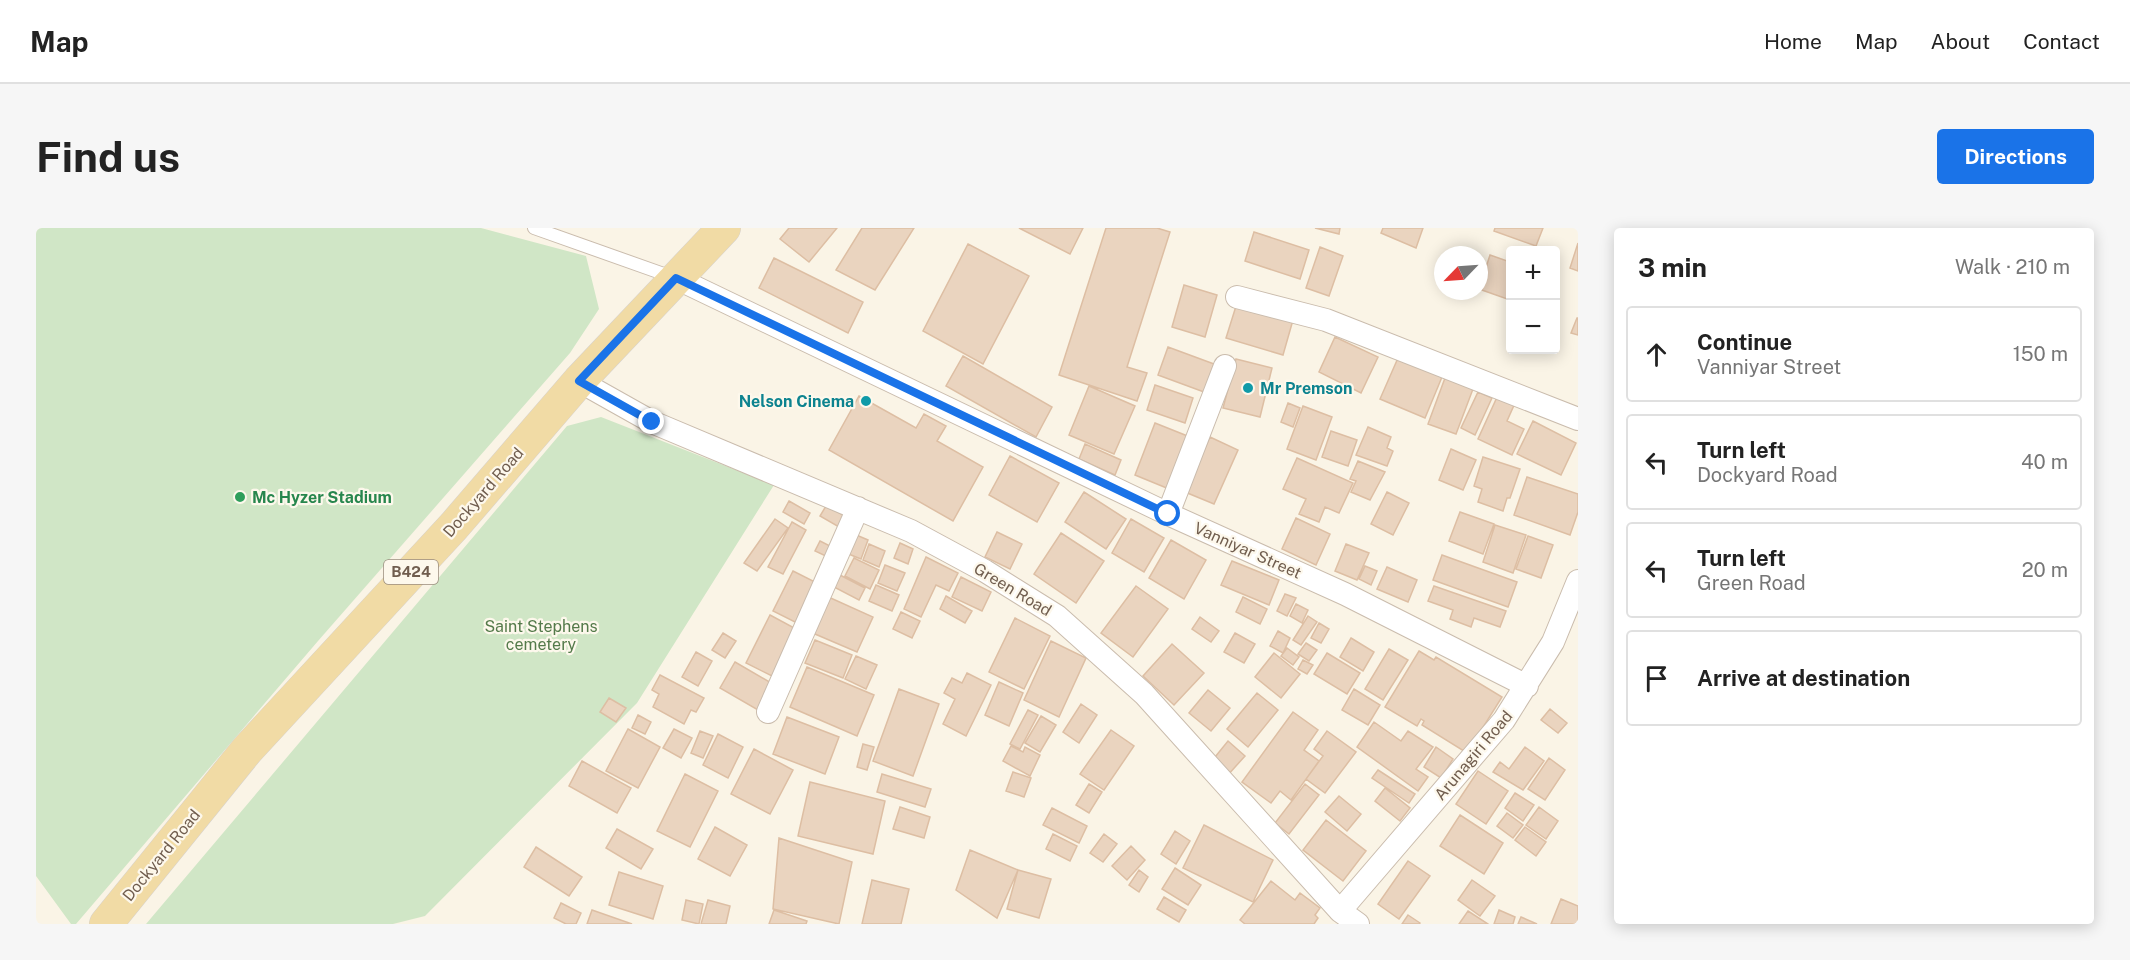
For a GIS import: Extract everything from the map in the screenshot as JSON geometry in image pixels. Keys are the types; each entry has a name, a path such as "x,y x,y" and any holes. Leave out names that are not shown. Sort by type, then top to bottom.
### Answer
{"main road":[{"name":"Dockyard Road","path":"106,924 247,750 454,526 579,381 724,228"}],"street":[{"name":"Vanniyar Street","path":"676,278 1168,514 1345,594 1527,686"},
{"path":"1237,297 1326,320 1578,419"},
{"path":"1168,514 1225,366"},
{"name":"Green Road","path":"579,381 652,422 911,531 985,571 1057,616 1144,694 1349,917"},
{"path":"768,712 858,508"},
{"name":"Arunagiri Road","path":"1349,917 1504,720 1553,642 1578,581"}],"lane":[{"path":"534,228 676,278"}],"green space":[{"name":"Mc Hyzer Stadium","path":"36,228 481,228 586,256 599,309 570,353 318,641 76,924 71,924 36,876"},
{"name":"Saint Stephens cemetery","path":"601,417 774,485 637,703 425,916 393,924 146,924 567,426"}],"building":[{"path":"789,228 837,228 809,262 780,239"},
{"path":"862,228 914,228 875,290 836,270"},
{"path":"1019,228 1083,228 1070,254"},
{"path":"1106,228 1157,228 1170,232 1127,367 1147,373 1137,401 1059,375"},
{"path":"1315,228 1340,228 1339,234"},
{"path":"1383,228 1423,228 1416,248 1381,233"},
{"path":"1495,228 1543,228 1536,246 1494,231"},
{"path":"1254,232 1309,250 1300,279 1245,261"},
{"path":"1578,243 1578,271 1570,268"},
{"path":"968,244 1029,276 983,364 923,331"},
{"path":"1320,247 1343,256 1329,296 1306,288"},
{"path":"1490,255 1506,261 1506,299 1488,292"},
{"path":"774,258 863,302 848,333 759,288"},
{"path":"1184,285 1217,295 1205,337 1172,327"},
{"path":"1237,303 1293,320 1283,355 1226,338"},
{"path":"1578,318 1578,335 1571,333"},
{"path":"1335,337 1378,357 1361,393 1319,372"},
{"path":"1168,347 1214,364 1204,392 1158,375"},
{"path":"963,356 1052,407 1036,437 946,386"},
{"path":"1398,358 1442,377 1425,418 1380,399"},
{"name":"Mr Premson","path":"1236,359 1272,368 1260,417 1223,408"},
{"path":"1445,378 1473,389 1456,434 1428,424"},
{"path":"1155,385 1193,398 1185,423 1147,410"},
{"path":"1089,386 1135,406 1114,454 1069,435"},
{"path":"1478,392 1492,398 1475,435 1461,428"},
{"path":"1498,395 1515,403 1507,421 1524,429 1512,455 1478,439"},
{"path":"859,396 916,428 924,414 946,426 937,441 983,467 953,521 829,450"},
{"path":"1288,403 1300,408 1293,427 1281,422"},
{"path":"1303,406 1332,417 1316,460 1287,449"},
{"path":"1533,421 1576,443 1561,475 1517,454"},
{"path":"1155,423 1190,437 1169,489 1135,475"},
{"path":"1368,427 1391,437 1387,448 1393,451 1387,466 1356,455"},
{"path":"1331,431 1357,440 1348,466 1322,457"},
{"path":"1210,437 1238,450 1214,504 1185,492"},
{"path":"1085,444 1121,460 1115,475 1079,459"},
{"path":"1451,449 1476,460 1463,490 1439,480"},
{"path":"1010,456 1059,483 1037,522 989,495"},
{"path":"1483,457 1520,469 1503,511 1478,502 1482,489 1474,486"},
{"path":"1297,458 1353,483 1339,513 1325,507 1319,522 1299,514 1306,499 1283,489"},
{"path":"1358,461 1385,472 1370,500 1351,492 1356,481 1350,479"},
{"path":"1527,477 1578,494 1578,512 1570,535 1514,515"},
{"path":"1084,492 1126,519 1106,549 1065,522"},
{"path":"1387,492 1409,503 1393,535 1371,524"},
{"path":"789,501 810,513 804,524 783,512"},
{"path":"826,506 845,516 839,527 820,516"},
{"path":"1460,512 1494,524 1483,554 1449,541"},
{"path":"1296,518 1330,534 1316,565 1282,549"},
{"path":"775,519 788,528 757,571 744,563"},
{"path":"1131,519 1164,538 1144,572 1112,553"},
{"path":"792,522 806,530 783,574 768,567"},
{"path":"1495,525 1526,535 1513,573 1483,562"},
{"path":"997,532 1022,544 1010,569 985,557"},
{"path":"1061,533 1104,561 1076,603 1034,574"},
{"path":"854,534 868,540 861,559 846,553"},
{"path":"1528,536 1553,545 1541,578 1516,569"},
{"path":"1171,540 1206,560 1184,599 1149,578"},
{"path":"820,541 834,548 830,558 815,551"},
{"path":"900,543 913,549 908,564 894,558"},
{"path":"869,544 885,551 879,567 863,560"},
{"path":"1346,544 1369,553 1357,580 1335,571"},
{"path":"1442,555 1517,582 1508,607 1433,580"},
{"path":"926,557 958,573 949,591 936,585 921,617 904,609"},
{"path":"854,558 879,570 870,589 845,576"},
{"path":"1232,561 1279,580 1269,605 1221,585"},
{"path":"885,565 905,573 897,591 878,583"},
{"path":"1365,566 1377,571 1371,585 1359,579"},
{"path":"1387,567 1417,580 1408,602 1377,589"},
{"path":"793,571 819,584 799,624 773,611"},
{"path":"838,574 865,588 859,600 832,586"},
{"path":"961,577 991,592 982,611 952,597"},
{"path":"876,585 899,595 892,611 869,601"},
{"path":"1136,586 1168,609 1133,657 1101,633"},
{"path":"1434,586 1506,611 1500,627 1474,618 1471,627 1450,619 1453,610 1428,601"},
{"path":"1285,594 1296,598 1287,616 1277,611"},
{"path":"824,595 873,617 857,652 808,631"},
{"path":"946,596 972,611 965,623 940,609"},
{"path":"1243,597 1267,609 1260,624 1236,612"},
{"path":"1296,604 1308,610 1302,623 1290,616"},
{"path":"901,612 920,621 912,638 893,629"},
{"path":"770,615 798,630 774,677 746,663"},
{"path":"1308,616 1317,622 1301,645 1293,640"},
{"path":"1200,617 1219,631 1211,642 1192,629"},
{"path":"1015,618 1050,636 1024,689 989,672"},
{"path":"1319,623 1329,629 1321,643 1311,638"},
{"path":"1278,631 1290,638 1283,653 1270,646"},
{"path":"723,633 736,641 725,658 712,650"},
{"path":"1235,633 1255,644 1244,663 1224,652"},
{"path":"1351,638 1374,652 1363,671 1340,657"},
{"path":"815,640 852,655 843,678 805,663"},
{"path":"1051,641 1086,658 1059,717 1024,700"},
{"path":"1306,643 1317,650 1309,661 1298,654"},
{"path":"1172,644 1204,673 1174,705 1143,676"},
{"path":"1287,648 1299,657 1293,665 1281,656"},
{"path":"1389,649 1408,660 1383,700 1365,689"},
{"path":"1419,651 1434,660 1436,657 1502,697 1467,753 1422,725 1424,721 1421,719 1417,726 1385,707"},
{"path":"696,652 712,661 698,686 682,677"},
{"path":"1274,653 1300,674 1281,698 1255,677"},
{"path":"1327,653 1360,673 1347,694 1314,674"},
{"path":"856,656 877,665 866,689 845,679"},
{"path":"1303,660 1313,665 1307,674 1298,669"},
{"path":"735,662 773,684 758,710 720,688"},
{"path":"807,667 874,695 857,736 790,707"},
{"path":"967,673 991,685 966,736 943,724 955,699 944,693 952,678 962,683"},
{"path":"660,675 704,698 696,712 691,710 684,724 653,707 659,694 652,690"},
{"path":"999,682 1023,693 1009,726 985,715"},
{"path":"899,689 939,704 913,776 873,761"},
{"path":"1354,689 1380,705 1368,725 1342,710"},
{"path":"1208,690 1230,708 1211,731 1189,713"},
{"path":"1257,693 1278,710 1248,747 1227,729"},
{"path":"609,698 626,708 616,722 600,712"},
{"path":"1081,704 1097,715 1079,743 1063,732"},
{"path":"1550,709 1567,723 1558,733 1541,720"},
{"path":"1028,710 1038,715 1020,749 1010,744"},
{"path":"1293,712 1318,730 1304,750 1319,761 1291,800 1280,791 1271,803 1242,782"},
{"path":"638,715 651,722 645,734 632,728"},
{"path":"1041,716 1056,725 1040,752 1025,743"},
{"path":"787,717 839,737 825,774 773,754"},
{"path":"1374,722 1401,741 1408,731 1433,747 1416,769 1428,777 1418,791 1357,747"},
{"path":"628,729 660,747 638,788 606,771"},
{"path":"674,729 692,738 681,758 663,748"},
{"path":"1111,730 1134,746 1104,790 1080,774"},
{"path":"700,731 713,736 703,758 691,753"},
{"path":"1327,731 1356,752 1325,793 1306,779 1323,756 1314,749"},
{"path":"718,734 743,747 728,778 703,765"},
{"path":"1228,741 1245,756 1227,776 1211,762"},
{"path":"863,744 874,747 867,770 857,767"},
{"path":"1011,746 1023,752 1025,747 1040,755 1030,776 1003,761"},
{"path":"1436,747 1453,759 1441,778 1424,767"},
{"path":"1525,747 1544,761 1523,790 1493,772 1500,762 1509,769"},
{"path":"754,749 793,770 770,814 731,794"},
{"path":"1549,758 1565,770 1545,800 1528,789"},
{"path":"582,761 631,788 617,813 569,786"},
{"path":"1378,770 1415,794 1409,803 1372,778"},
{"path":"1478,771 1508,791 1486,824 1456,804"},
{"path":"1013,772 1031,778 1024,797 1006,791"},
{"path":"685,774 718,791 690,847 657,831"},
{"path":"882,774 931,789 925,807 877,792"},
{"path":"810,782 885,801 873,854 798,836"},
{"path":"1089,784 1102,792 1089,813 1076,805"},
{"path":"1305,784 1319,795 1289,834 1275,823"},
{"path":"1385,788 1410,808 1400,821 1375,801"},
{"path":"1515,793 1534,805 1523,821 1505,808"},
{"path":"1339,796 1361,814 1347,831 1325,812"},
{"path":"900,807 930,817 924,838 893,829"},
{"path":"1539,807 1558,821 1546,839 1526,825"},
{"path":"1052,808 1087,826 1079,843 1043,825"},
{"path":"1507,813 1523,825 1513,838 1497,826"},
{"path":"1460,815 1503,843 1484,874 1440,846"},
{"path":"1326,820 1366,851 1343,881 1303,850"},
{"path":"1204,825 1273,860 1253,902 1183,868"},
{"path":"715,827 747,845 730,876 698,859"},
{"path":"1525,827 1546,842 1536,856 1515,840"},
{"path":"617,829 653,849 641,869 606,848"},
{"path":"1175,831 1190,841 1176,864 1161,854"},
{"path":"1053,834 1077,846 1070,861 1046,849"},
{"path":"1104,834 1117,844 1103,862 1090,853"},
{"path":"779,838 852,862 839,924 773,909"},
{"path":"1131,846 1145,860 1127,880 1112,866"},
{"path":"536,847 582,877 569,896 524,867"},
{"path":"970,850 1018,870 997,918 956,890"},
{"path":"1408,861 1430,876 1399,919 1378,904"},
{"path":"1175,868 1201,885 1188,905 1162,889"},
{"path":"1018,870 1051,879 1039,918 1007,909"},
{"path":"1139,870 1148,877 1139,892 1129,885"},
{"path":"619,872 663,886 653,919 609,905"},
{"path":"872,880 909,889 901,924 862,924"},
{"path":"1472,880 1495,896 1480,916 1458,900"},
{"path":"1271,881 1295,900 1300,893 1320,908 1315,915 1318,918 1314,924 1245,924 1240,920"},
{"path":"1164,897 1186,910 1179,922 1157,909"},
{"path":"1561,899 1578,906 1578,924 1551,924"},
{"path":"686,900 703,904 699,924 682,920"},
{"path":"708,900 730,906 726,924 701,924"},
{"path":"561,903 581,913 576,924 566,924 554,918"},
{"path":"592,910 632,924 587,924"},
{"path":"774,910 807,921 806,924 769,924"},
{"path":"1499,910 1515,917 1513,924 1494,924"},
{"path":"1468,911 1488,924 1459,924"},
{"path":"1408,915 1420,923 1402,924"},
{"path":"1521,917 1537,924 1518,924"}],"place":[{"name":"Mr Premson","path":"1248,388"},
{"name":"Nelson Cinema","path":"866,401"},
{"name":"Mc Hyzer Stadium","path":"240,497"}],"route":[{"path":"652,422 579,381 676,278 1168,514"}]}
